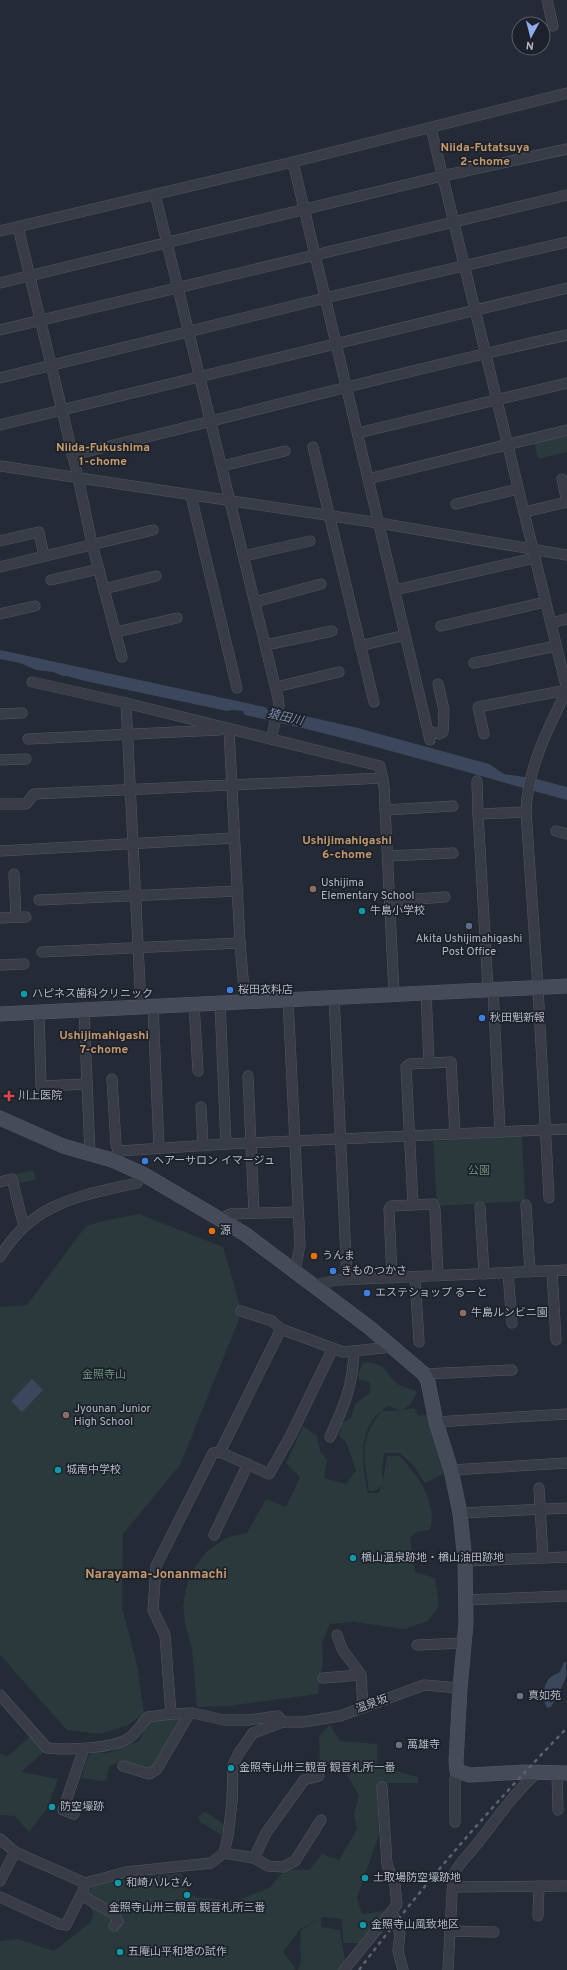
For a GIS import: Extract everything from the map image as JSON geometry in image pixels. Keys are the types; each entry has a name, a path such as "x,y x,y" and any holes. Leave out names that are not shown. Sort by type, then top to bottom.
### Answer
{"street":[{"path":"550,1 553,26"},
{"path":"0,231 293,162 567,93"},
{"path":"431,128 556,646 564,667 567,690 553,719 533,770 526,794 549,1198"},
{"path":"0,283 442,176 567,149"},
{"path":"293,162 429,735 443,732 444,710 438,684"},
{"path":"155,194 276,687 279,706 271,739"},
{"path":"0,330 567,195"},
{"path":"18,227 78,477 92,544 122,657"},
{"path":"0,378 325,298 567,242"},
{"path":"0,425 567,288"},
{"path":"72,454 211,422 485,353 567,335"},
{"path":"358,433 567,382"},
{"path":"368,479 567,430"},
{"path":"313,447 374,702"},
{"path":"222,466 285,451"},
{"path":"0,466 78,477 191,496 379,523 534,554 567,555"},
{"path":"524,512 567,502 562,479"},
{"path":"456,504 518,489"},
{"path":"191,496 237,688"},
{"path":"0,567 153,530"},
{"path":"0,541 39,532 44,556"},
{"path":"244,556 310,541"},
{"path":"395,590 534,554"},
{"path":"51,580 99,569"},
{"path":"104,589 156,576"},
{"path":"255,602 321,584"},
{"path":"442,626 546,602"},
{"path":"0,614 35,606"},
{"path":"116,632 177,618"},
{"path":"551,623 567,619"},
{"path":"266,645 332,631"},
{"path":"360,646 405,635"},
{"path":"474,663 556,646"},
{"path":"276,687 339,672"},
{"path":"32,682 126,703 229,730 380,766 383,778 388,856 394,993"},
{"path":"484,734 478,707 567,690"},
{"path":"126,703 137,947 147,1006 159,1148"},
{"path":"0,714 22,713"},
{"path":"28,739 229,730"},
{"path":"229,730 240,943 246,1001"},
{"path":"0,760 26,759"},
{"path":"0,804 26,804 34,794 383,778"},
{"path":"477,781 500,1132"},
{"path":"385,810 453,806"},
{"path":"478,814 526,812"},
{"path":"556,831 567,834"},
{"path":"0,851 234,838"},
{"path":"388,856 453,852"},
{"path":"0,918 21,917 14,874"},
{"path":"39,900 238,892"},
{"path":"390,900 445,897"},
{"path":"42,952 240,943"},
{"path":"0,965 24,964"},
{"path":"0,1014 394,993 567,986"},
{"path":"426,992 429,1063"},
{"path":"334,996 347,1280"},
{"path":"288,999 300,1245 295,1271"},
{"path":"220,1002 226,1144"},
{"path":"194,1004 198,1071"},
{"path":"84,1009 90,1154"},
{"path":"39,1012 41,1086 87,1084"},
{"path":"413,1204 406,1067 410,1064 451,1062 455,1134"},
{"path":"248,1076 254,1213"},
{"path":"112,1079 116,1145 115,1155"},
{"path":"201,1107 203,1146"},
{"path":"0,1118 63,1146 90,1154 115,1155 159,1148 226,1144 567,1130"},
{"path":"115,1155 143,1174 245,1234 315,1285 424,1374 428,1382 436,1422 451,1470 460,1512 465,1561 466,1600 456,1762 457,1771 455,1779 455,1822"},
{"path":"0,1257 4,1246 16,1233 59,1203 97,1192 137,1183 143,1174"},
{"path":"0,1182 12,1179 24,1227"},
{"path":"392,1278 389,1209 391,1206 413,1204 433,1204 435,1209 438,1276"},
{"path":"526,1205 530,1272"},
{"path":"480,1207 484,1274"},
{"path":"221,1219 230,1214 298,1212"},
{"path":"315,1285 347,1280 567,1270"},
{"path":"552,1271 556,1340"},
{"path":"508,1272 512,1323"},
{"path":"415,1277 419,1342"},
{"path":"241,1311 272,1321 281,1329 343,1352 392,1347"},
{"path":"220,1452 281,1329"},
{"path":"171,1714 165,1635 153,1610 156,1566 213,1453 220,1452 269,1474 291,1435 333,1348"},
{"path":"330,1437 348,1395 353,1373 354,1351"},
{"path":"424,1374 512,1370"},
{"path":"436,1422 567,1414"},
{"path":"451,1470 567,1463"},
{"path":"214,1535 248,1464"},
{"path":"539,1488 543,1558"},
{"path":"460,1512 567,1508"},
{"path":"465,1561 567,1557"},
{"path":"466,1600 567,1596"},
{"path":"337,1635 342,1649 361,1675 363,1708"},
{"path":"417,1645 464,1644"},
{"path":"323,1678 361,1675"},
{"name":"温泉坂","path":"283,1722 303,1722 340,1716 424,1685 460,1688"},
{"path":"0,1695 47,1748 84,1748 116,1743 130,1737 148,1717 171,1714 190,1714 224,1720 249,1720 278,1716 283,1722 253,1733 239,1753 233,1765 232,1802 228,1836 224,1852 211,1864 126,1872 85,1882 15,1852 0,1839"},
{"path":"123,1766 149,1774 157,1769 190,1714"},
{"path":"74,1814 63,1810 84,1748"},
{"path":"457,1771 470,1775 524,1772 562,1773 558,1810"},
{"path":"448,1970 454,1876 460,1862 476,1845 520,1789 537,1773"},
{"path":"254,1858 266,1833 304,1780 319,1776"},
{"path":"344,1970 397,1904 395,1885 387,1864 382,1787"},
{"path":"224,1852 254,1858 268,1866 280,1868 295,1861 321,1820"},
{"path":"0,1881 15,1852"},
{"path":"0,1897 59,1924 66,1925 81,1895 85,1882"},
{"path":"538,1916 539,1886"},
{"path":"453,1887 567,1886"},
{"path":"81,1895 114,1914 118,1921 114,1926"},
{"path":"392,1912 400,1934 398,1951 403,1970"},
{"path":"450,1931 494,1932"}],"green space":[{"path":"567,434 567,452 538,459 534,441"},
{"name":"公園","path":"522,1136 525,1201 437,1206 433,1141"},
{"path":"33,1170 36,1179 17,1184 14,1175"},
{"name":"金照寺山","path":"139,1214 223,1247 242,1312 180,1465 123,1534 122,1607 137,1665 144,1714 126,1726 100,1734 67,1730 0,1655 0,1307 27,1305 86,1226 107,1220"},
{"path":"367,1362 384,1368 399,1385 417,1392 411,1404 402,1410 414,1408 418,1416 429,1414 445,1473 425,1483 414,1466 400,1453 384,1453 382,1472 383,1481 387,1456 399,1456 413,1471 424,1489 431,1509 432,1520 430,1530 417,1532 410,1538 415,1572 435,1578 439,1606 428,1621 404,1629 354,1622 330,1624 322,1642 323,1659 318,1694 228,1706 197,1707 192,1649 185,1624 183,1605 189,1575 207,1551 228,1537 247,1533 266,1499 286,1507 300,1477 286,1463 303,1426 317,1436 320,1451 327,1460 324,1478 346,1484 356,1470 346,1442 339,1436 342,1423 351,1418 355,1404 370,1393 370,1383 359,1379 358,1374 362,1364","holes":["389,1406 401,1411 382,1411 374,1421 369,1431 365,1449 369,1491 377,1490 383,1485 378,1493 368,1493 363,1456 366,1433 371,1422 379,1413"]},
{"path":"181,1718 158,1764 148,1770 120,1762 109,1766 107,1779 103,1781 81,1778 88,1757 92,1753 108,1753 139,1741 148,1723 152,1720"},
{"path":"330,1725 340,1741 377,1744 377,1765 418,1777 418,1783 377,1783 379,1834 357,1898 362,1914 384,1911 384,1916 380,1917 362,1943 343,1943 342,1919 321,1918 321,1927 340,1930 345,1962 339,1970 298,1970 301,1961 301,1930 320,1919 300,1929 283,1952 296,1969 294,1970 0,1970 0,1941 18,1939 54,1951 91,1922 93,1913 87,1902 91,1884 181,1873 184,1886 195,1897 236,1901 269,1888 286,1869 309,1870 322,1854 339,1860 357,1829 354,1814 359,1795 345,1771 330,1764 320,1768 319,1736"},
{"path":"34,1733 46,1750 21,1772 58,1779 47,1809 29,1832 15,1816 0,1815 0,1753 7,1757"},
{"path":"203,1812 209,1814 225,1825 221,1835 199,1821 199,1817"}],"water":[{"name":"猿田川","path":"0,650 265,707 269,711 283,711 358,728 489,764 504,774 537,779 567,787 567,800 367,744 245,715 243,711 227,711 85,681 53,672 36,670 20,663 0,659"},
{"path":"32,1379 43,1390 22,1412 11,1401"},
{"path":"564,1662 566,1662 566,1677 551,1707 547,1708 543,1699 545,1685 551,1677 560,1672"}],"railway":[{"path":"359,1970 433,1876 512,1786 567,1728"}],"place":[{"name":"Ushijima Elementary School","path":"313,889"},
{"name":"牛島小学校","path":"362,911"},
{"name":"Akita Ushijimahigashi Post Office","path":"469,926"},
{"name":"桜田衣料店","path":"230,990"},
{"name":"ハピネス歯科クリニック","path":"24,994"},
{"name":"秋田魁新報","path":"482,1018"},
{"name":"川上医院","path":"9,1096"},
{"name":"ヘアーサロン イマージュ","path":"145,1161"},
{"name":"源","path":"212,1231"},
{"name":"うんま","path":"314,1256"},
{"name":"きものつかさ","path":"333,1271"},
{"name":"エステショップ るーと","path":"367,1293"},
{"name":"牛島ルンビニ園","path":"463,1313"},
{"name":"Jyounan Junior High School","path":"66,1415"},
{"name":"城南中学校","path":"58,1470"},
{"name":"楢山温泉跡地・楢山油田跡地","path":"353,1558"},
{"name":"真如苑","path":"520,1696"},
{"name":"萬雄寺","path":"399,1745"},
{"name":"金照寺山卅三観音 観音札所一番","path":"231,1768"},
{"name":"防空壕跡","path":"52,1807"},
{"name":"土取場防空壕跡地","path":"365,1878"},
{"name":"和崎ハルさん","path":"118,1883"},
{"name":"金照寺山卅三観音 観音札所三番","path":"187,1895"},
{"name":"金照寺山風致地区","path":"363,1925"},
{"name":"五庵山平和塔の試作","path":"120,1952"}],"district":[{"name":"Niida-Futatsuya 2-chome","path":"485,155"},
{"name":"Niida-Fukushima 1-chome","path":"103,455"},
{"name":"Ushijimahigashi 6-chome","path":"347,848"},
{"name":"Ushijimahigashi 7-chome","path":"104,1043"},
{"name":"Narayama-Jonanmachi","path":"156,1575"}]}
